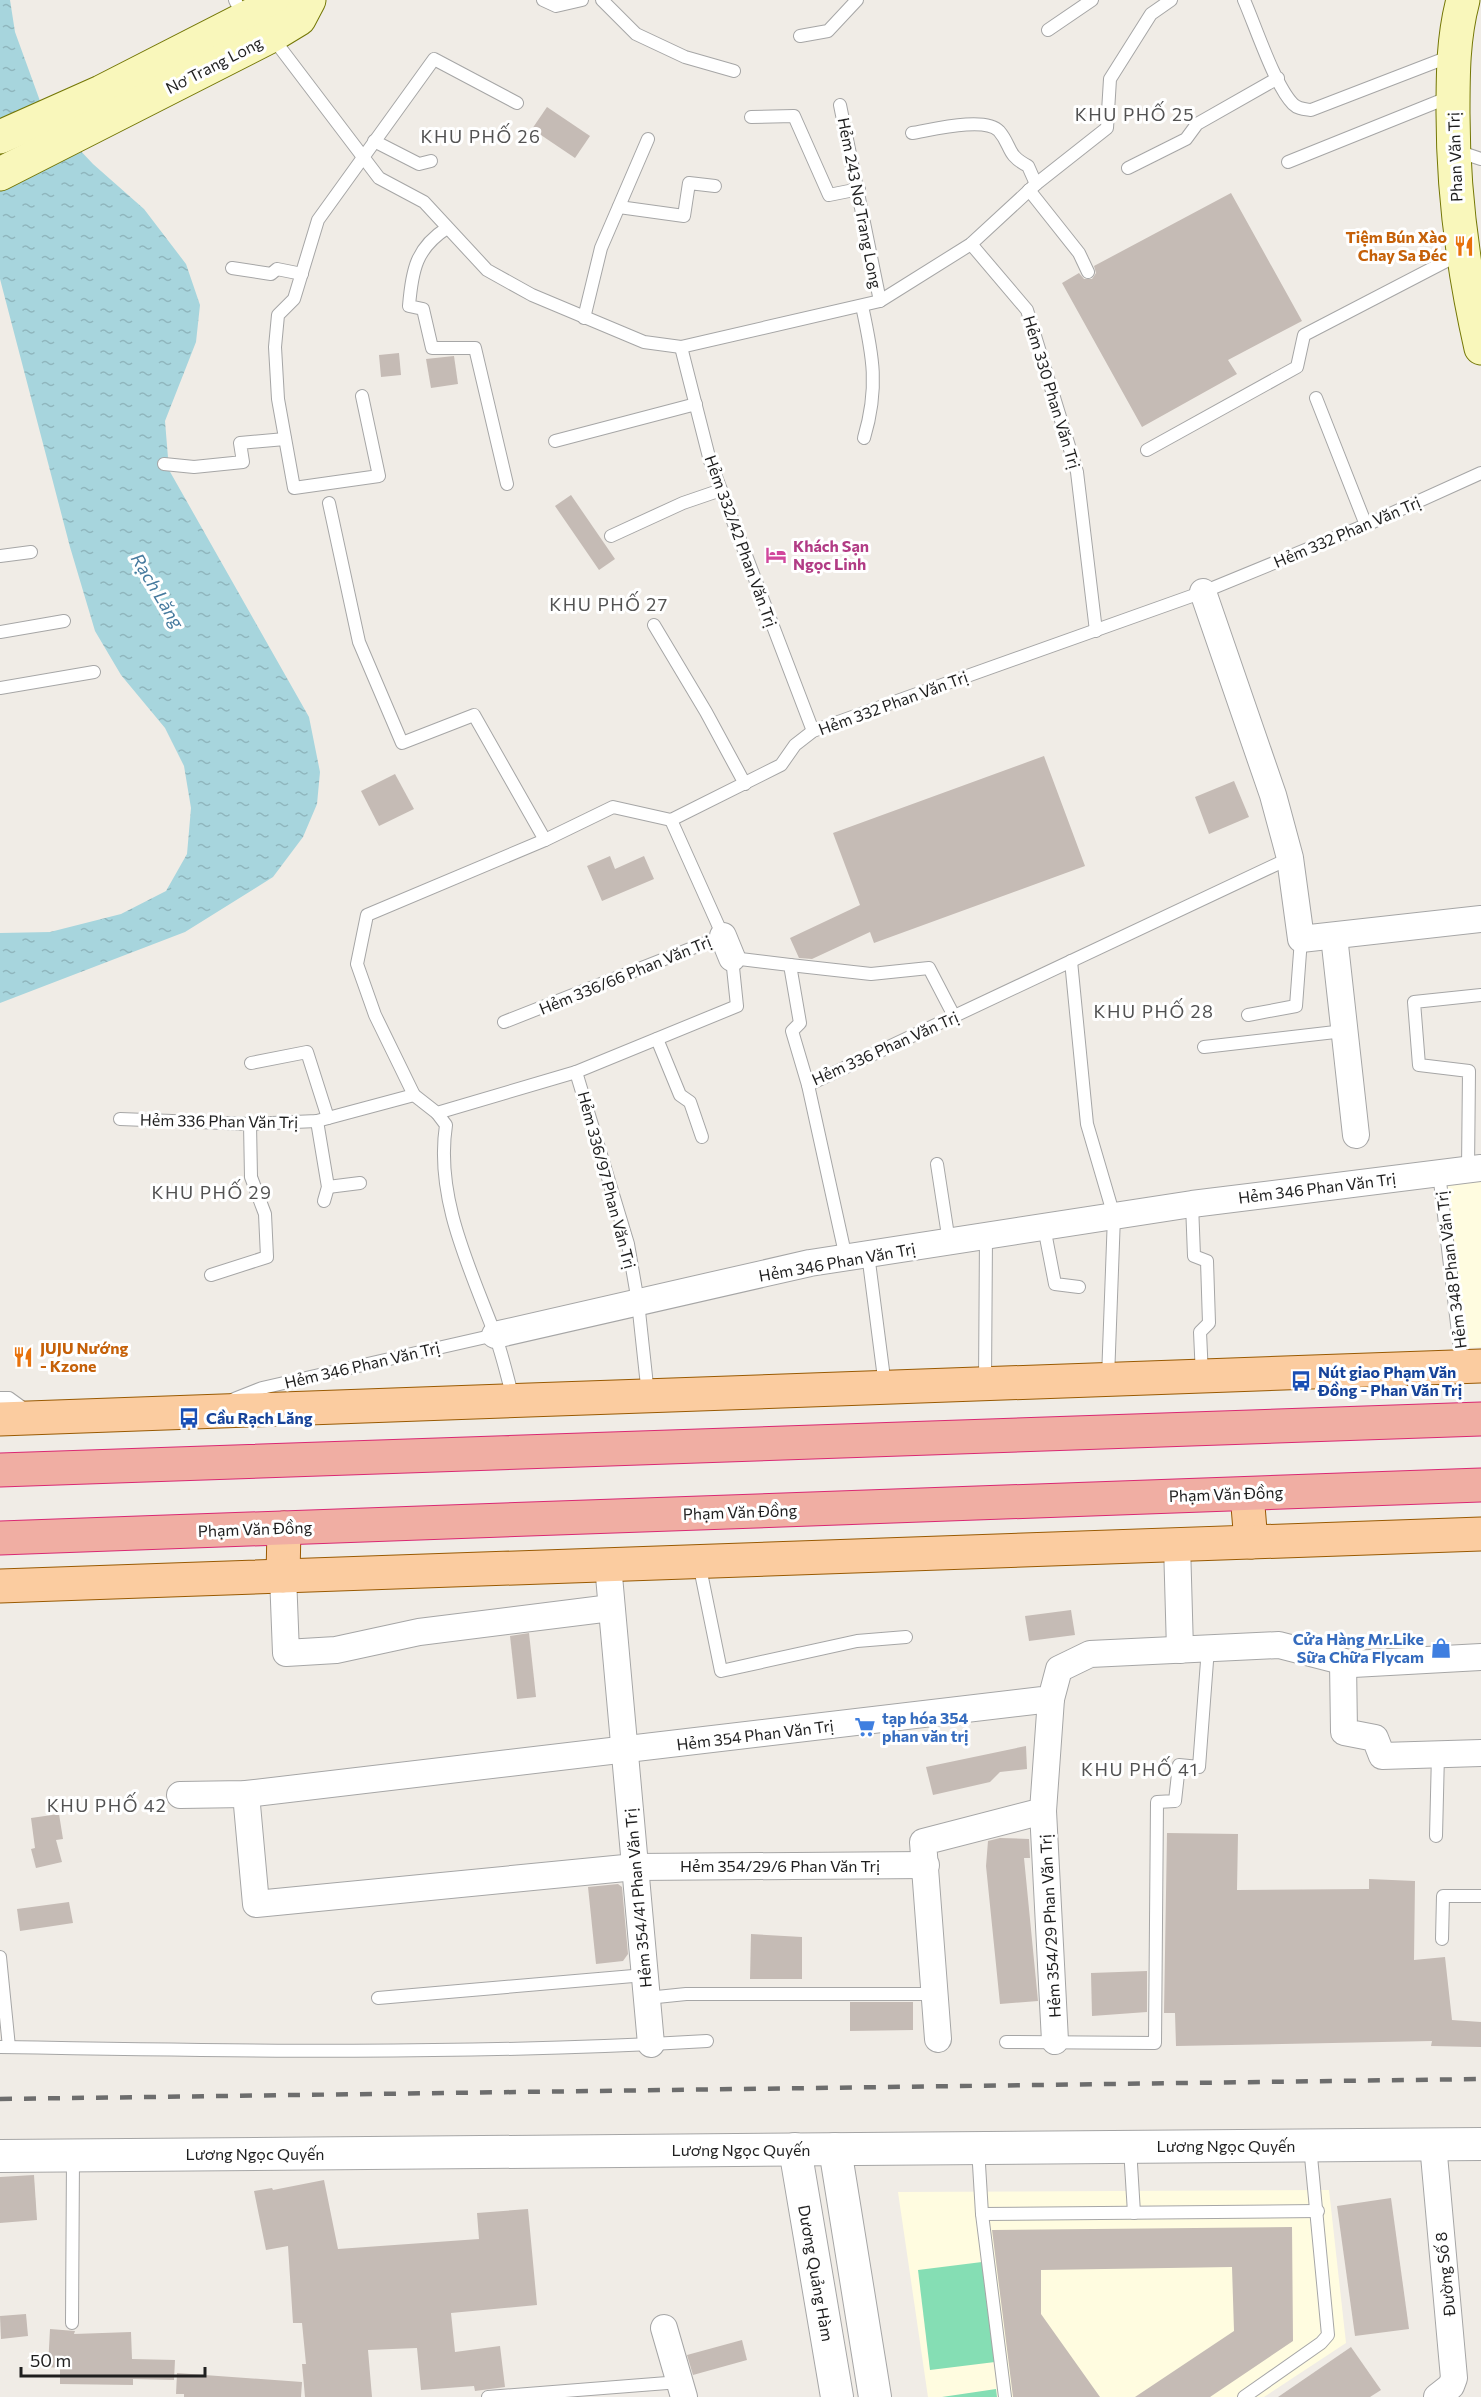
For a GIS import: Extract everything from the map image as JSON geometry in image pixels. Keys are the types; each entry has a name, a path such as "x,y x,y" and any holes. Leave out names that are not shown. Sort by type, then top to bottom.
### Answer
{"highway":[{"path":"0,1470 1481,1419"},
{"name":"Phạm Văn Đồng","path":"0,1538 1481,1485"}],"main road":[{"name":"Nơ Trang Long","path":"105,105 281,0"},
{"name":"Nơ Trang Long","path":"250,18 299,19 309,0"},
{"name":"Phan Văn Trị","path":"1463,0 1452,56 1453,96 1467,154 1464,243 1481,348"},
{"path":"0,137 105,105"},
{"path":"0,174 105,105"},
{"path":"0,1419 1472,1367"},
{"path":"1247,1494 1251,1542"},
{"path":"283,1576 284,1528"},
{"path":"0,1586 1481,1534"}],"street":[{"path":"1203,592 1273,795 1290,858 1301,939 1481,919"},
{"path":"1334,936 1356,1136"},
{"name":"Hẻm 346 Phan Văn Trị","path":"495,1335 810,1263 1192,1204 1475,1169"},
{"path":"1177,1544 1180,1650"},
{"name":"Hẻm 354/41 Phan Văn Trị","path":"608,1565 651,2044"},
{"path":"283,1576 286,1653 336,1650 419,1632 611,1608"},
{"path":"1051,1699 1059,1668 1090,1654 1279,1645 1353,1664 1481,1657"},
{"path":"1343,1662 1344,1732 1375,1738 1382,1756 1481,1753"},
{"name":"Hẻm 354 Phan Văn Trị","path":"180,1795 246,1794 1051,1699"},
{"name":"Hẻm 354/29 Phan Văn Trị","path":"1051,1699 1043,1811 1055,2041"},
{"name":"Hẻm 354/29/6 Phan Văn Trị","path":"246,1794 256,1904 635,1867 926,1865"},
{"name":"Hẻm 354/29 Phan Văn Trị","path":"938,2039 923,1842 1043,1811"},
{"name":"Đường Số 8","path":"1433,2144 1454,2378 1451,2386 1437,2397"},
{"name":"Lương Ngọc Quyến","path":"0,2156 1481,2144"},
{"name":"Dương Quảng Hàm","path":"795,2149 837,2397"},
{"path":"835,2149 875,2397"},
{"path":"664,2328 682,2390"}],"lane":[{"path":"543,0 556,6 582,0"},
{"path":"602,0 636,34 685,57 734,71"},
{"path":"800,36 828,30 857,0"},
{"path":"1048,30 1092,0"},
{"path":"250,18 363,155 379,178 424,202 487,270 532,295 644,342 681,347 880,301 971,244 1033,187 1107,128 1110,79 1150,14 1171,0"},
{"path":"1244,0 1278,78 1292,103 1300,108 1311,110 1452,56"},
{"path":"362,396 379,476 294,488 278,399 274,347 278,315 294,299 318,220 434,59 518,103"},
{"path":"1128,168 1186,139 1197,124 1278,78"},
{"path":"1288,162 1333,136 1453,96"},
{"name":"Hẻm 243 Nơ Trang Long","path":"840,105 859,189 880,301"},
{"path":"751,117 794,116 830,195 859,189"},
{"path":"912,133 986,123 998,130 1015,159 1028,166 1033,187 1079,253 1088,272"},
{"path":"584,318 601,248 648,139"},
{"path":"374,141 419,164 431,161"},
{"path":"619,207 684,216 690,183 715,186"},
{"path":"447,228 430,239 418,259 411,275 409,306 423,309 432,348 475,348 507,484"},
{"path":"1147,450 1297,367 1304,335 1464,243"},
{"name":"Hẻm 330 Phan Văn Trị","path":"971,244 1027,310 1077,472 1096,631"},
{"path":"232,268 271,274 278,270 302,274"},
{"path":"862,306 875,380 870,417 864,438"},
{"name":"Hẻm 332/42 Phan Văn Trị","path":"681,347 721,490 813,731"},
{"path":"1316,398 1366,525"},
{"path":"555,441 696,404"},
{"path":"164,464 194,467 243,462 240,443 285,438"},
{"name":"Hẻm 332 Phan Văn Trị","path":"671,820 782,765 795,745 813,731 1203,592 1366,525 1481,473"},
{"path":"611,536 683,503 721,490"},
{"path":"329,503 359,642 402,743 474,715 545,840"},
{"path":"0,556 31,552"},
{"path":"0,632 64,621"},
{"path":"654,625 706,712 744,784"},
{"path":"0,688 94,672"},
{"path":"437,1113 576,1072 737,1006 728,947 671,820 613,807 545,840 367,915 357,964 375,1015 414,1095 437,1113 446,1125 442,1151 457,1237 495,1335 514,1401"},
{"name":"Hẻm 336 Phan Văn Trị","path":"790,965 800,1023 792,1031 808,1085 1290,858"},
{"path":"1248,1015 1296,1006 1301,939"},
{"path":"728,947 790,965 871,974 929,968 954,1016"},
{"name":"Hẻm 336/66 Phan Văn Trị","path":"504,1022 728,947"},
{"path":"1071,961 1087,1124 1114,1216 1108,1380"},
{"path":"1475,1169 1469,1071 1419,1065 1414,1002 1481,995"},
{"path":"1204,1047 1344,1031"},
{"path":"657,1039 680,1095 690,1102 702,1137"},
{"path":"251,1063 307,1052 322,1119 328,1186 324,1201"},
{"name":"Hẻm 336/97 Phan Văn Trị","path":"576,1072 628,1244 638,1302 648,1396"},
{"path":"808,1085 857,1256 885,1388"},
{"name":"Hẻm 336 Phan Văn Trị","path":"120,1119 250,1124 322,1119 414,1095"},
{"path":"211,1275 267,1257 265,1214 251,1178 250,1124"},
{"path":"938,1164 949,1242"},
{"name":"Hẻm 348 Phan Văn Trị","path":"1439,1173 1472,1367"},
{"path":"328,1186 360,1183"},
{"path":"1192,1204 1194,1256 1207,1261 1209,1323 1200,1332 1202,1376"},
{"path":"1044,1227 1055,1284 1079,1287"},
{"path":"985,1384 986,1236"},
{"name":"Hẻm 346 Phan Văn Trị","path":"204,1412 262,1388 495,1335"},
{"path":"0,1398 9,1398 35,1417"},
{"path":"699,1562 721,1671 857,1641 906,1637"},
{"path":"1006,2042 1155,2043 1157,1802 1175,1801 1179,1765 1198,1767 1208,1648"},
{"path":"1436,1836 1438,1754"},
{"path":"1442,1939 1443,1896 1481,1896"},
{"path":"0,1957 5,2047 408,2050 707,2041"},
{"path":"378,1998 646,1986 686,1994 936,1994"},
{"path":"1244,2397 1321,2343 1328,2335 1310,2145"},
{"path":"1130,2146 1134,2213"},
{"path":"978,2148 982,2214 1005,2397"},
{"path":"72,2322 73,2156"},
{"path":"982,2214 1318,2211"},
{"path":"488,2397 682,2390"}],"shaded area":[{"path":"1481,1175 1481,1347 1467,1348 1445,1179"},
{"path":"1329,2190 1346,2343 1264,2397 928,2397 898,2192"}],"green space":[{"path":"982,2262 995,2362 930,2370 918,2270"},
{"path":"996,2389 997,2397 942,2397"}],"water":[{"name":"Rạch Lăng","path":"0,0 10,0 15,32 44,112 93,164 144,209 186,264 200,305 196,342 165,421 169,470 309,717 320,772 317,804 303,837 273,877 185,932 0,1003 0,933 50,932 121,914 166,891 187,854 191,808 184,766 165,728 121,675 95,631 70,547 0,279"}],"building":[{"path":"547,107 590,136 575,158 532,129"},
{"path":"1231,193 1302,321 1228,360 1237,374 1142,427 1062,283 1079,273 1084,279 1092,279 1096,273 1094,266"},
{"path":"399,353 401,375 381,377 379,355"},
{"path":"454,356 458,384 431,388 426,359"},
{"path":"571,495 615,559 599,570 555,506"},
{"path":"1044,756 1085,866 874,943 870,932 812,959 799,958 790,938 860,905 833,833"},
{"path":"395,774 414,809 379,826 361,791"},
{"path":"1234,781 1249,817 1209,834 1195,797"},
{"path":"610,856 615,869 644,856 654,879 602,901 587,866"},
{"path":"1071,1610 1075,1635 1029,1641 1025,1616"},
{"path":"529,1633 536,1697 517,1699 510,1636"},
{"path":"1026,1746 1027,1769 1000,1772 990,1782 933,1795 926,1767"},
{"path":"59,1814 63,1839 56,1840 62,1862 36,1868 31,1849 35,1848 31,1818"},
{"path":"1167,1833 1238,1834 1237,1890 1369,1889 1369,1879 1415,1881 1414,1960 1445,1957 1452,2020 1481,2022 1481,2047 1431,2046 1432,2041 1176,2046 1175,2013 1164,2013"},
{"path":"1000,1838 1029,1839 1030,1858 1024,1858 1038,2001 1000,2004 986,1866 988,1841"},
{"path":"618,1884 622,1887 628,1954 623,1961 596,1964 588,1887"},
{"path":"69,1902 73,1923 20,1931 17,1909"},
{"path":"751,1934 802,1937 802,1979 750,1979"},
{"path":"1147,1971 1147,2012 1092,2016 1091,1973"},
{"path":"850,2002 913,2002 913,2030 850,2031"},
{"path":"34,2175 37,2220 0,2223 0,2177"},
{"path":"324,2180 338,2249 479,2239 477,2213 528,2209 537,2305 451,2313 455,2352 500,2346 505,2387 475,2391 474,2386 421,2390 417,2348 368,2350 372,2397 305,2397 302,2364 306,2364 302,2323 293,2323 288,2246 266,2250 254,2191 272,2188 273,2190"},
{"path":"1391,2198 1409,2329 1355,2336 1337,2206"},
{"path":"1292,2227 1293,2341 1210,2397 1135,2397 1234,2331 1232,2267 1041,2270 1041,2314 1100,2397 1013,2397 992,2230"},
{"path":"26,2314 28,2336 1,2339 0,2316"},
{"path":"50,2329 75,2331 74,2334 131,2332 132,2359 175,2360 174,2380 133,2379 133,2385 60,2384 60,2368 48,2367"},
{"path":"742,2340 747,2360 693,2375 687,2355"},
{"path":"1351,2347 1381,2390 1370,2397 1278,2397"},
{"path":"177,2373 302,2382 301,2397 184,2397 184,2394 176,2394"}],"railway":[{"path":"0,2099 1481,2079"}],"place":[{"name":"Tiệm Bún Xào Chay Sa Đéc","path":"1464,246"},
{"name":"Khách Sạn Ngọc Linh","path":"776,555"},
{"name":"JUJU Nướng - Kzone","path":"23,1357"},
{"name":"Nút giao Phạm Văn Đồng - Phan Văn Trị","path":"1301,1381"},
{"name":"Cầu Rạch Lăng","path":"189,1418"},
{"name":"Cửa Hàng Mr.Like Sữa Chữa Flycam","path":"1441,1648"},
{"name":"tạp hóa 354 phan văn trị","path":"865,1727"}],"district":[{"name":"KHU PHỐ 25","path":"1135,115"},
{"name":"KHU PHỐ 26","path":"481,137"},
{"name":"KHU PHỐ 27","path":"609,605"},
{"name":"KHU PHỐ 28","path":"1154,1012"},
{"name":"KHU PHỐ 29","path":"212,1193"},
{"name":"KHU PHỐ 41","path":"1140,1770"},
{"name":"KHU PHỐ 42","path":"107,1806"}]}
